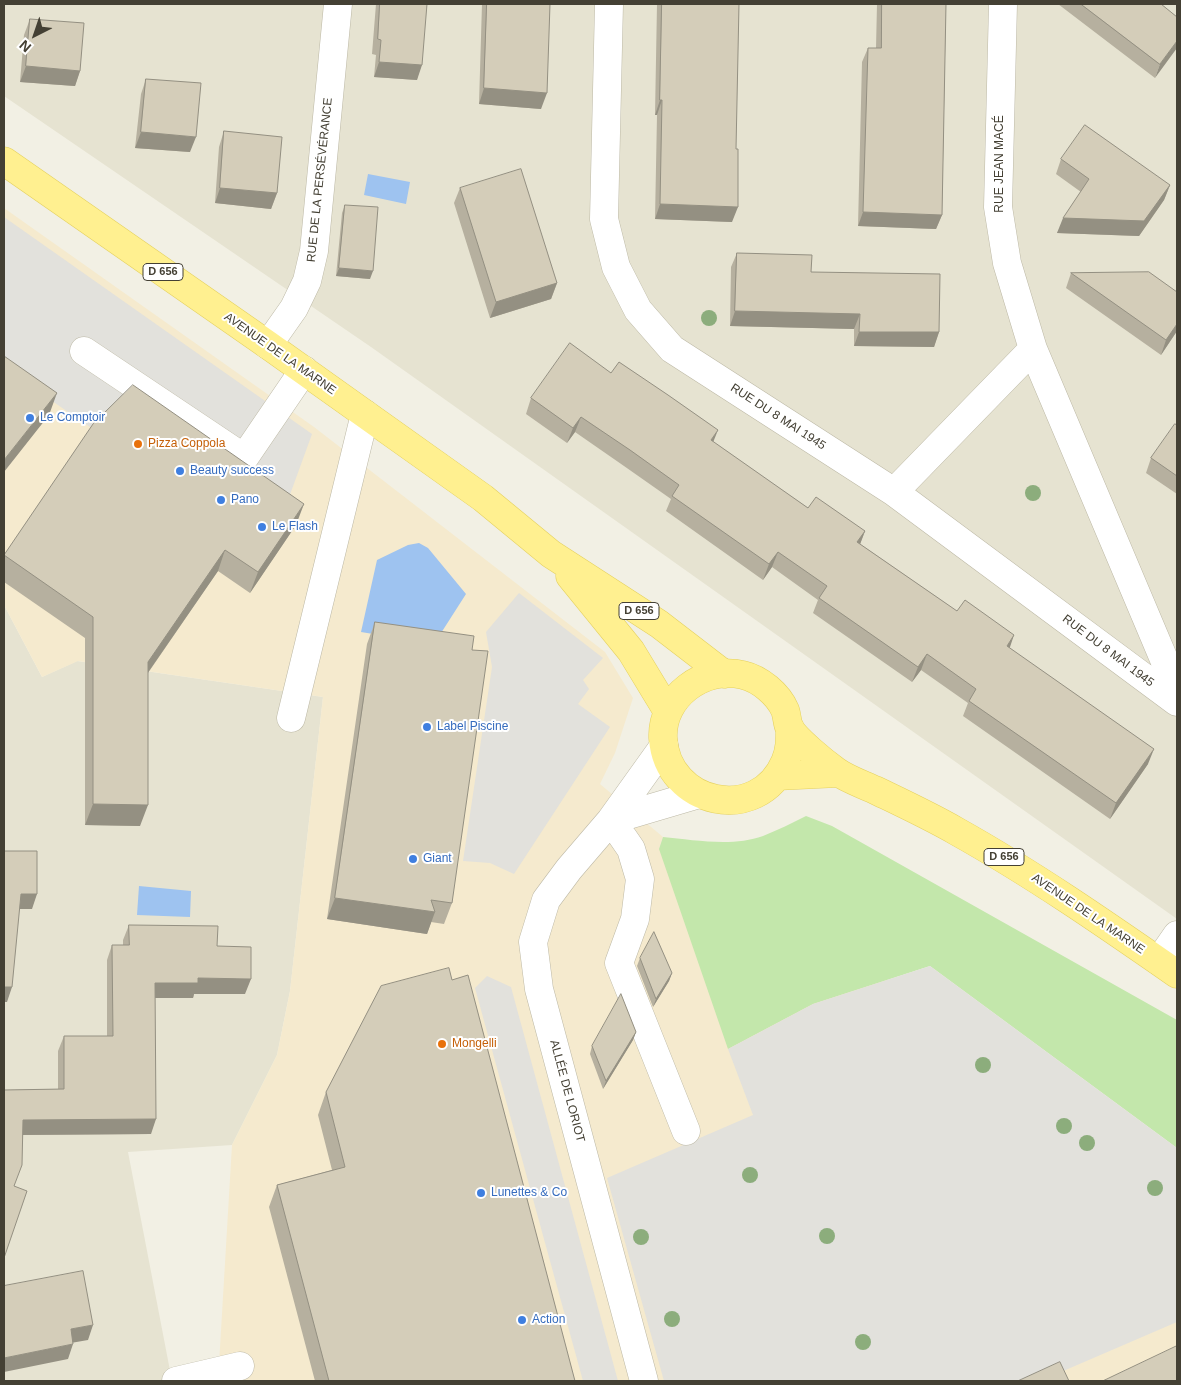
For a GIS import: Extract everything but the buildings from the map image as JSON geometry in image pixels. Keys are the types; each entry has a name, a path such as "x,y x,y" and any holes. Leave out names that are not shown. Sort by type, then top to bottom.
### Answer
{"main road":[{"name":"AVENUE DE LA MARNE","path":"4,161 304,370 483,498 551,554 659,624 724,674"},
{"name":"AVENUE DE LA MARNE","path":"551,554 632,651 668,712"},
{"path":"724,674 743,675 760,683 774,694 785,710 790,728 790,745 786,762 777,776 764,788 750,796 732,800 715,799 699,794 686,785 675,774 668,761 663,735 668,712 677,696 690,684 706,676 724,674"},
{"name":"AVENUE DE LA MARNE","path":"790,728 809,748 838,772 936,820 1006,858 1168,968"},
{"name":"AVENUE DE LA MARNE","path":"777,776 838,772"}],"street":[{"name":"RUE DE LA PERSÉVÉRANCE","path":"268,345 294,308 301,294 307,281 314,251 338,4"},
{"name":"RUE DU 8 MAI 1945","path":"609,4 604,219 616,267 638,310 672,349 894,492 1177,702"},
{"name":"RUE JEAN MACÉ","path":"1003,4 998,207 1007,263 1033,349 1064,422"},
{"path":"894,492 1033,349"},
{"path":"84,351 244,458 304,370"},
{"path":"290,718 365,414"},
{"name":"RUE DU 8 MAI 1945","path":"1064,422 1177,690"},
{"name":"ALLÉE DE LORIOT","path":"644,1381 539,989 534,942 546,900 569,869 611,820 664,746"},
{"path":"686,1131 619,963 635,919 640,879 631,848 611,820 699,794"},
{"path":"1168,968 1177,935"},
{"path":"176,1381 240,1366"}],"shaded area":[{"path":"4,4 1177,4 1177,919 371,347 4,96"},
{"path":"4,208 314,427 605,652 633,698 615,753 600,784 663,837 659,849 1177,1148 1177,1381 218,1381 232,1145 277,1055 290,991 323,697 78,661 42,677 4,605"},
{"path":"4,217 312,434 284,511 121,400 90,427 4,368"},
{"path":"519,593 603,658 583,680 589,689 578,704 610,727 514,874 490,863 463,861 492,667 486,632"},
{"path":"4,605 42,677 77,661 323,697 290,991 277,1055 232,1145 128,1152 172,1381 4,1381"},
{"path":"930,966 1177,1148 1177,1322 1040,1381 664,1381 607,1178 753,1115 728,1049 813,1004"},
{"path":"487,976 511,987 618,1381 583,1381 475,988"}],"green space":[{"path":"806,816 832,826 1177,1020 1177,1148 930,966 813,1004 728,1049 659,849 663,837 713,842 739,841 763,836"}],"water":[{"path":"368,174 410,182 406,204 364,195"},
{"path":"419,543 428,548 466,594 434,644 361,632 377,560 408,545"},
{"path":"139,886 191,891 190,917 137,915"}],"place":[{"name":"Le Comptoir","path":"30,418"},
{"name":"Pizza Coppola","path":"138,444"},
{"name":"Beauty success","path":"180,471"},
{"name":"Pano","path":"221,500"},
{"name":"Le Flash","path":"262,527"},
{"name":"Label Piscine","path":"427,727"},
{"name":"Giant","path":"413,859"},
{"name":"Mongelli","path":"442,1044"},
{"name":"Lunettes & Co","path":"481,1193"},
{"name":"Action","path":"522,1320"}]}
